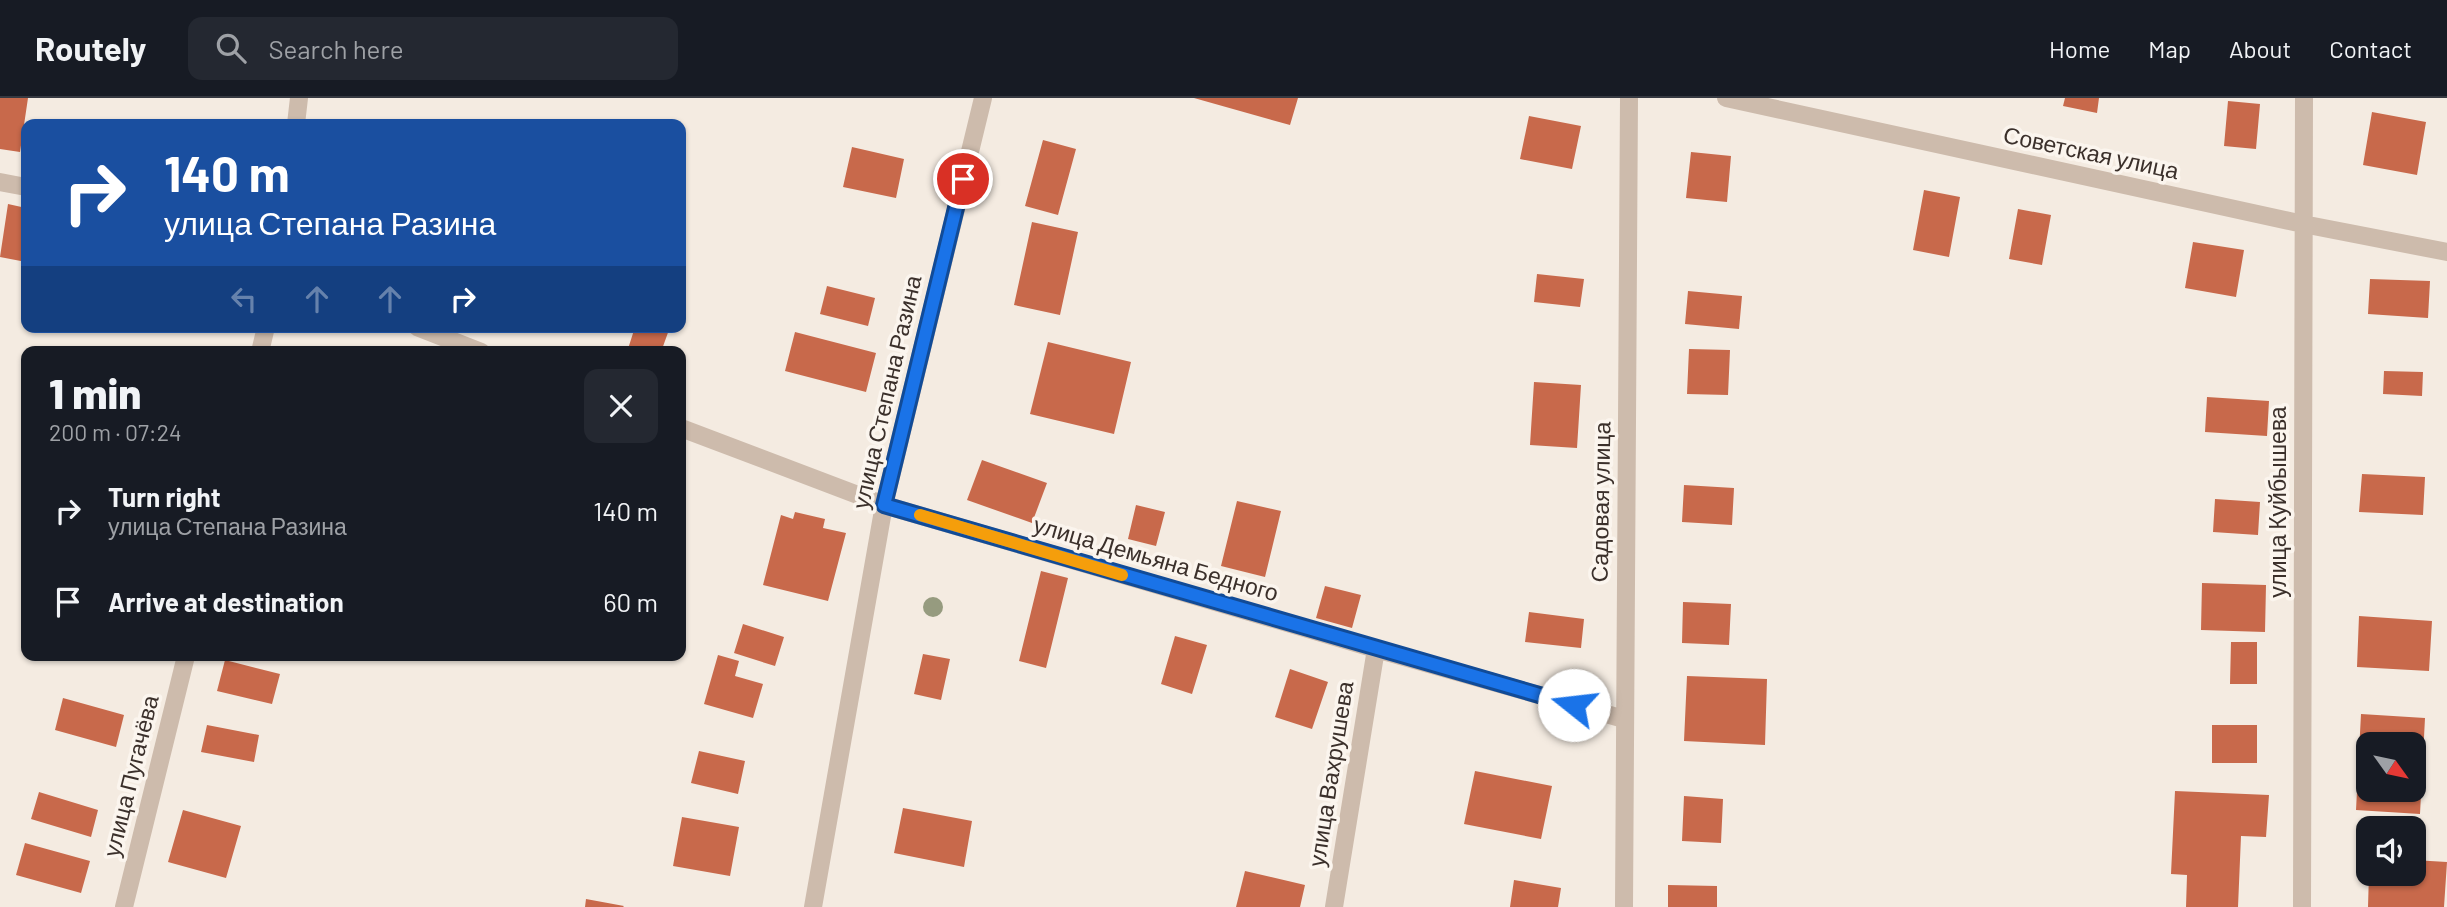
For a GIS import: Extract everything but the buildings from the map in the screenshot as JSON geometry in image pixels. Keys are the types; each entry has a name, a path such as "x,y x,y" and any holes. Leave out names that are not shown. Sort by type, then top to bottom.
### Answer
{"street":[{"path":"297,119 299,98"},
{"name":"улица Степана Разина","path":"813,907 884,505 983,98"},
{"name":"Садовая улица","path":"1624,907 1629,98"},
{"name":"Советская улица","path":"1726,98 2302,224 2447,252"},
{"name":"улица Куйбышева","path":"2301,907 2304,98"},
{"path":"0,181 21,186"},
{"path":"432,333 466,346"},
{"name":"улица Демьяна Бедного","path":"686,430 884,505 1624,719"},
{"name":"улица Вахрушева","path":"1334,907 1376,649"},
{"name":"улица Пугачёва","path":"124,907 185,661"}],"slow traffic":[{"path":"920,515 1122,575"}],"route":[{"path":"963,179 884,505 1574,705"}]}
